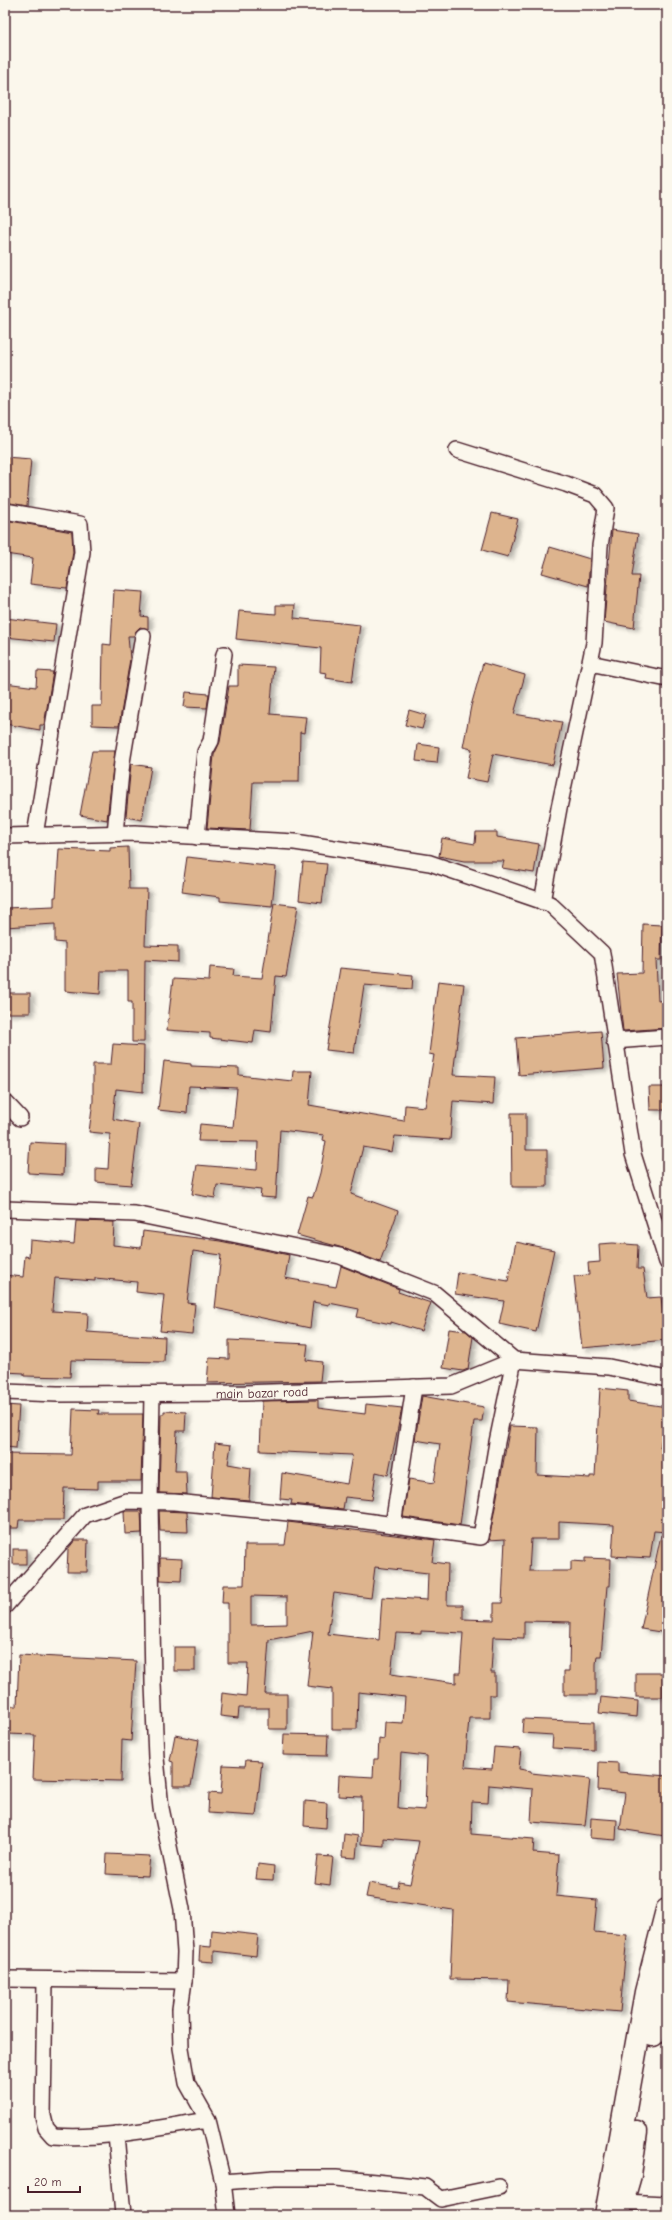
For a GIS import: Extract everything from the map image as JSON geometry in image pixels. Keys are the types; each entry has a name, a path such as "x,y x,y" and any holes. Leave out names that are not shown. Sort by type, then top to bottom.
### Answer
{"highway":[{"path":"616,2211 646,1992 667,1910"},
{"path":"616,2211 630,2175 640,2102 667,1972"}],"street":[{"path":"457,450 596,495 606,508 600,546 594,643 559,808 542,902"},
{"path":"5,511 80,524 82,552 35,835"},
{"path":"115,834 122,762 143,636"},
{"path":"197,837 205,752 211,742 224,654"},
{"path":"590,663 667,679"},
{"path":"5,836 115,834 296,842 430,863 550,904 602,953 614,1041 633,1154 667,1262"},
{"path":"614,1041 667,1037"},
{"path":"5,1102 20,1118"},
{"path":"5,1209 135,1214 340,1256 434,1293 514,1360 609,1367 667,1379"},
{"path":"5,1606 86,1515 126,1501 150,1501 335,1517 481,1537 497,1442 514,1360"},
{"name":"main bazar road","path":"5,1392 57,1394 245,1394 451,1386 514,1360"},
{"path":"393,1525 414,1387"},
{"path":"152,1394 150,1501 153,1684 156,1758 161,1808 182,1909 184,1981 180,2008 180,2030 187,2083 208,2120 223,2182 227,2215"},
{"path":"5,1979 184,1981"},
{"path":"45,1980 43,2116 46,2128 53,2136 75,2138 116,2134 208,2120"},
{"path":"116,2134 123,2215"},
{"path":"223,2182 274,2178 336,2178 425,2187 441,2199 499,2187"},
{"path":"616,2211 667,2204"}],"building":[{"path":"5,457 31,459 27,506 5,502"},
{"path":"492,513 518,519 508,557 482,550"},
{"path":"5,520 72,532 73,552 67,588 30,584 33,558 5,554"},
{"path":"612,530 638,534 632,576 639,576 634,628 604,622"},
{"path":"550,547 590,559 588,586 542,573"},
{"path":"114,590 143,592 141,616 148,617 148,629 140,627 134,636 128,636 130,659 119,726 92,725 92,706 102,706 103,644 111,645"},
{"path":"276,605 295,605 294,618 360,625 352,682 326,678 327,673 320,672 321,648 236,639 239,611 276,614"},
{"path":"5,618 56,624 54,642 5,637"},
{"path":"483,663 525,675 514,714 562,722 553,765 493,754 487,782 466,778 472,749 463,747 471,706"},
{"path":"238,665 274,667 270,714 306,717 304,733 300,732 299,782 253,782 250,830 207,828 214,755 220,742 229,686 238,686"},
{"path":"37,671 53,672 44,725 40,725 40,730 5,724 5,683 36,687"},
{"path":"186,692 209,694 207,708 184,707"},
{"path":"409,710 426,715 422,729 405,725"},
{"path":"418,744 439,747 437,763 416,761"},
{"path":"92,751 115,751 107,820 80,815"},
{"path":"131,764 151,767 142,820 126,817"},
{"path":"476,832 497,832 497,837 539,844 534,873 502,868 504,861 464,861 439,856 442,838 475,844"},
{"path":"128,847 129,889 147,889 145,945 178,946 178,962 145,960 144,1042 132,1042 132,1002 128,1002 128,971 101,971 100,994 65,991 65,943 55,942 55,924 5,927 5,908 54,906 54,897 56,897 59,849 110,851 110,848"},
{"path":"187,857 276,867 272,906 220,901 220,897 182,892"},
{"path":"303,862 327,864 322,903 299,900"},
{"path":"274,903 298,906 286,977 276,976 271,1032 255,1030 253,1043 210,1038 210,1033 167,1030 173,979 209,981 210,967 234,969 233,976 262,978"},
{"path":"643,924 662,925 661,960 656,960 658,1001 667,1000 667,1028 623,1031 617,974 642,973"},
{"path":"340,968 413,975 412,989 364,985 354,1053 326,1050"},
{"path":"438,981 464,984 453,1075 495,1077 493,1104 453,1101 450,1140 395,1136 392,1152 363,1147 351,1194 398,1211 380,1262 343,1248 297,1235 308,1196 313,1197 320,1173 326,1141 323,1140 324,1135 280,1130 276,1198 260,1197 261,1190 217,1185 215,1198 192,1194 197,1165 257,1170 258,1142 198,1141 200,1124 233,1127 237,1088 189,1086 187,1113 158,1110 164,1061 191,1064 191,1066 239,1068 239,1075 292,1081 293,1071 312,1071 309,1105 404,1121 405,1105 425,1107 434,1055 429,1054"},
{"path":"5,993 30,993 30,1013 5,1013"},
{"path":"601,1031 604,1068 519,1075 516,1038"},
{"path":"113,1044 144,1046 143,1092 116,1089 113,1119 139,1124 131,1185 96,1182 96,1168 108,1169 110,1134 89,1132 93,1101 93,1064 111,1064"},
{"path":"649,1087 665,1087 665,1110 650,1110"},
{"path":"511,1113 526,1113 526,1150 547,1150 547,1187 512,1187"},
{"path":"30,1142 64,1144 63,1175 28,1173"},
{"path":"76,1221 114,1222 113,1245 141,1248 143,1231 220,1241 289,1255 285,1278 336,1287 341,1266 399,1289 398,1292 431,1303 421,1331 391,1322 391,1324 357,1317 359,1309 329,1303 329,1305 313,1302 310,1328 215,1308 221,1255 193,1251 187,1303 195,1304 192,1334 160,1331 164,1295 136,1292 137,1282 95,1278 95,1281 55,1278 52,1311 88,1313 87,1332 165,1337 164,1362 71,1360 70,1377 24,1376 24,1373 5,1372 5,1275 23,1277 25,1256 29,1257 30,1240 74,1244"},
{"path":"516,1242 554,1250 536,1332 499,1324 504,1301 455,1294 458,1272 508,1281"},
{"path":"613,1243 638,1245 637,1269 643,1269 647,1298 661,1297 666,1340 582,1348 574,1276 589,1275 588,1263 600,1262 599,1244"},
{"path":"449,1329 466,1331 473,1337 468,1369 463,1371 443,1368"},
{"path":"229,1340 308,1344 306,1360 322,1362 320,1381 207,1383 209,1358 229,1359"},
{"path":"600,1388 628,1391 628,1401 667,1407 660,1448 667,1449 667,1532 654,1531 650,1558 612,1556 614,1525 559,1522 559,1539 531,1539 529,1571 571,1571 571,1561 585,1562 585,1558 611,1559 610,1586 607,1586 601,1656 597,1656 596,1664 596,1695 564,1695 564,1671 569,1671 570,1622 524,1621 524,1638 493,1637 491,1673 495,1673 495,1695 490,1695 490,1718 469,1718 465,1767 492,1769 494,1747 521,1749 519,1769 531,1771 531,1773 590,1779 585,1826 531,1822 533,1789 489,1785 488,1803 472,1802 471,1834 534,1839 533,1853 559,1855 556,1896 597,1900 594,1932 627,1935 620,2012 508,2002 509,1980 450,1979 453,1910 366,1897 369,1883 398,1888 399,1882 410,1884 419,1841 384,1838 384,1846 361,1844 362,1797 338,1796 339,1775 373,1777 374,1759 378,1759 379,1738 384,1739 385,1722 403,1723 405,1697 358,1692 357,1729 332,1729 332,1689 307,1686 313,1631 269,1640 265,1694 287,1694 287,1729 269,1729 269,1708 239,1708 238,1718 220,1716 222,1693 246,1696 248,1663 228,1663 228,1603 222,1603 223,1585 244,1585 245,1545 285,1545 288,1522 435,1540 432,1562 448,1564 447,1605 463,1605 463,1619 494,1620 494,1603 502,1603 505,1539 489,1540 510,1426 538,1427 537,1475 590,1478 590,1476 595,1476","holes":["375,1567 428,1573 427,1600 382,1597 379,1640 328,1634 334,1593 371,1598","251,1596 287,1597 287,1624 251,1625","421,1631 463,1633 460,1673 456,1673 456,1683 391,1674 396,1633 421,1634","401,1753 427,1756 425,1810 398,1808"]},
{"path":"422,1396 484,1407 482,1421 474,1421 460,1525 403,1517 409,1479 434,1483 440,1444 415,1440"},
{"path":"318,1400 318,1408 365,1414 366,1404 402,1408 388,1475 376,1472 372,1500 345,1497 343,1509 291,1504 292,1500 280,1499 282,1473 347,1484 352,1455 260,1451 262,1401"},
{"path":"5,1405 19,1406 16,1448 5,1447"},
{"path":"73,1409 99,1410 98,1414 143,1414 141,1481 98,1481 98,1489 64,1488 63,1520 19,1520 18,1528 5,1528 5,1454 71,1455"},
{"path":"164,1411 186,1412 185,1431 177,1431 175,1471 186,1471 187,1494 159,1493 161,1414 164,1414"},
{"path":"215,1443 231,1445 228,1464 251,1468 249,1500 211,1497"},
{"path":"124,1511 141,1511 142,1533 125,1534"},
{"path":"159,1511 187,1512 188,1532 160,1531"},
{"path":"661,1535 667,1536 667,1633 641,1629"},
{"path":"75,1540 88,1540 87,1572 67,1572 68,1549"},
{"path":"13,1549 26,1549 26,1564 13,1564"},
{"path":"160,1558 182,1559 181,1581 160,1580"},
{"path":"174,1647 195,1647 195,1671 174,1671"},
{"path":"19,1655 136,1661 131,1741 122,1740 121,1781 33,1779 35,1735 7,1734 9,1706 17,1706"},
{"path":"636,1673 663,1673 663,1697 636,1697"},
{"path":"601,1697 638,1701 637,1717 599,1713"},
{"path":"523,1719 594,1722 594,1750 552,1748 553,1735 522,1733"},
{"path":"284,1734 328,1735 327,1756 283,1755"},
{"path":"175,1735 199,1740 191,1786 173,1786 173,1762 170,1761"},
{"path":"246,1760 262,1761 256,1816 208,1813 209,1793 221,1794 223,1765 245,1766"},
{"path":"599,1762 618,1763 618,1772 667,1776 667,1818 665,1836 620,1829 625,1793 598,1790"},
{"path":"305,1801 327,1803 326,1828 304,1826"},
{"path":"591,1818 617,1820 616,1840 590,1838"},
{"path":"344,1834 358,1836 356,1858 342,1857"},
{"path":"107,1854 150,1856 148,1876 106,1874"},
{"path":"318,1856 333,1857 330,1885 315,1883"},
{"path":"258,1864 274,1866 273,1880 256,1879"},
{"path":"212,1930 258,1935 256,1956 214,1951 214,1962 199,1961 200,1946 211,1947"}]}
